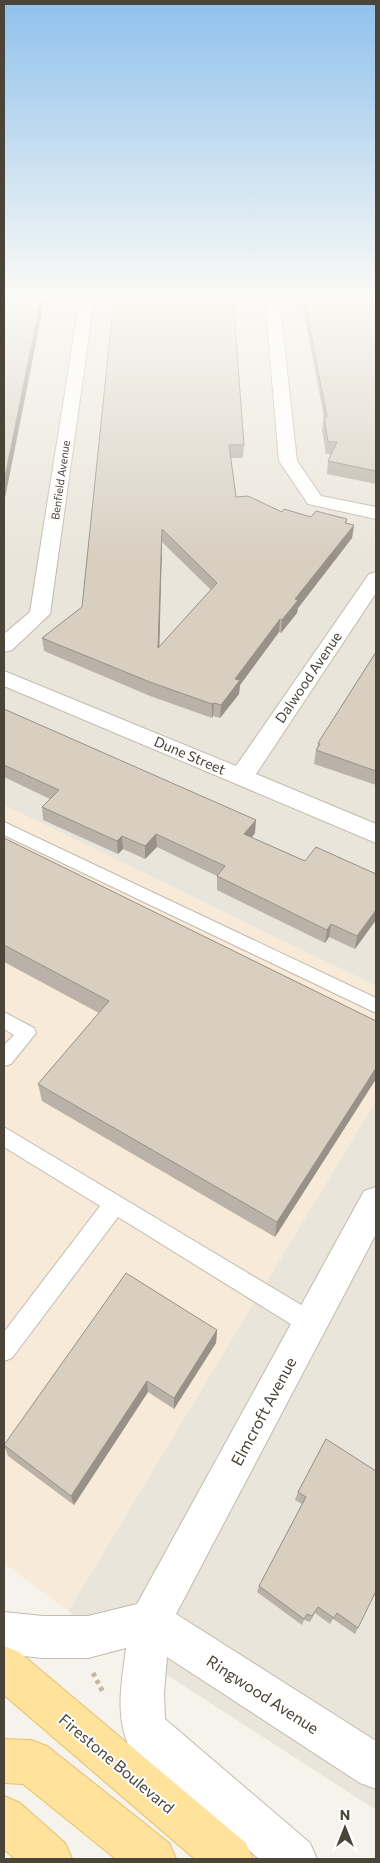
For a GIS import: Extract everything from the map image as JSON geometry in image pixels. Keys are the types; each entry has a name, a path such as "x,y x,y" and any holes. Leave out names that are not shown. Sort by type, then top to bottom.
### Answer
{"main road":[{"name":"Firestone Boulevard","path":"4,1667 230,1859"},
{"path":"4,1761 30,1762 153,1859"},
{"path":"4,1819 49,1859"}],"street":[{"name":"Benfield Avenue","path":"4,645 40,614 74,385"},
{"path":"281,385 288,461 316,500 376,513"},
{"name":"Dalwood Avenue","path":"241,777 376,578"},
{"name":"Dune Street","path":"4,678 376,834"},
{"name":"Elmcroft Avenue","path":"294,1859 143,1729 142,1693 150,1621 376,1202"},
{"path":"4,1633 43,1637 88,1636 150,1621"},
{"name":"Ringwood Avenue","path":"150,1621 376,1767"}],"lane":[{"path":"4,828 376,1006"},
{"path":"4,1020 27,1033 4,1058"},
{"path":"4,1136 310,1323"},
{"path":"4,1350 115,1204"}],"path":[{"path":"90,1668 106,1698"}],"shaded area":[{"path":"4,385 376,385 376,986 4,805"},
{"path":"4,805 376,986 376,1100 68,1611 4,1563"},
{"path":"376,1100 376,1810 68,1611"}],"building":[{"path":"4,385 24,385 4,482"},
{"path":"105,385 240,385 244,445 229,445 236,497 248,496 282,512 284,509 311,517 316,511 347,519 345,523 354,525 295,599 298,600 282,620 280,619 235,679 240,680 221,705 212,704 150,682 42,638 82,607","holes":["162,529 217,583 158,648"]},
{"path":"321,385 376,385 376,471 328,461 337,442 328,442 324,417 327,417"},
{"path":"376,652 376,771 316,750 320,744 318,743"},
{"path":"4,709 256,820 244,834 305,861 316,847 376,874 376,910 357,936 331,924 327,930 217,876 225,866 156,834 145,846 122,836 117,841 42,807 59,790 4,765"},
{"path":"4,838 376,1021 376,1068 277,1222 38,1084 109,1001 4,945"},
{"path":"126,1273 217,1330 174,1398 147,1381 71,1496 4,1445"},
{"path":"326,1439 376,1471 376,1591 358,1628 337,1613 334,1618 318,1607 312,1616 307,1614 304,1619 259,1586 306,1497 298,1492"}]}
